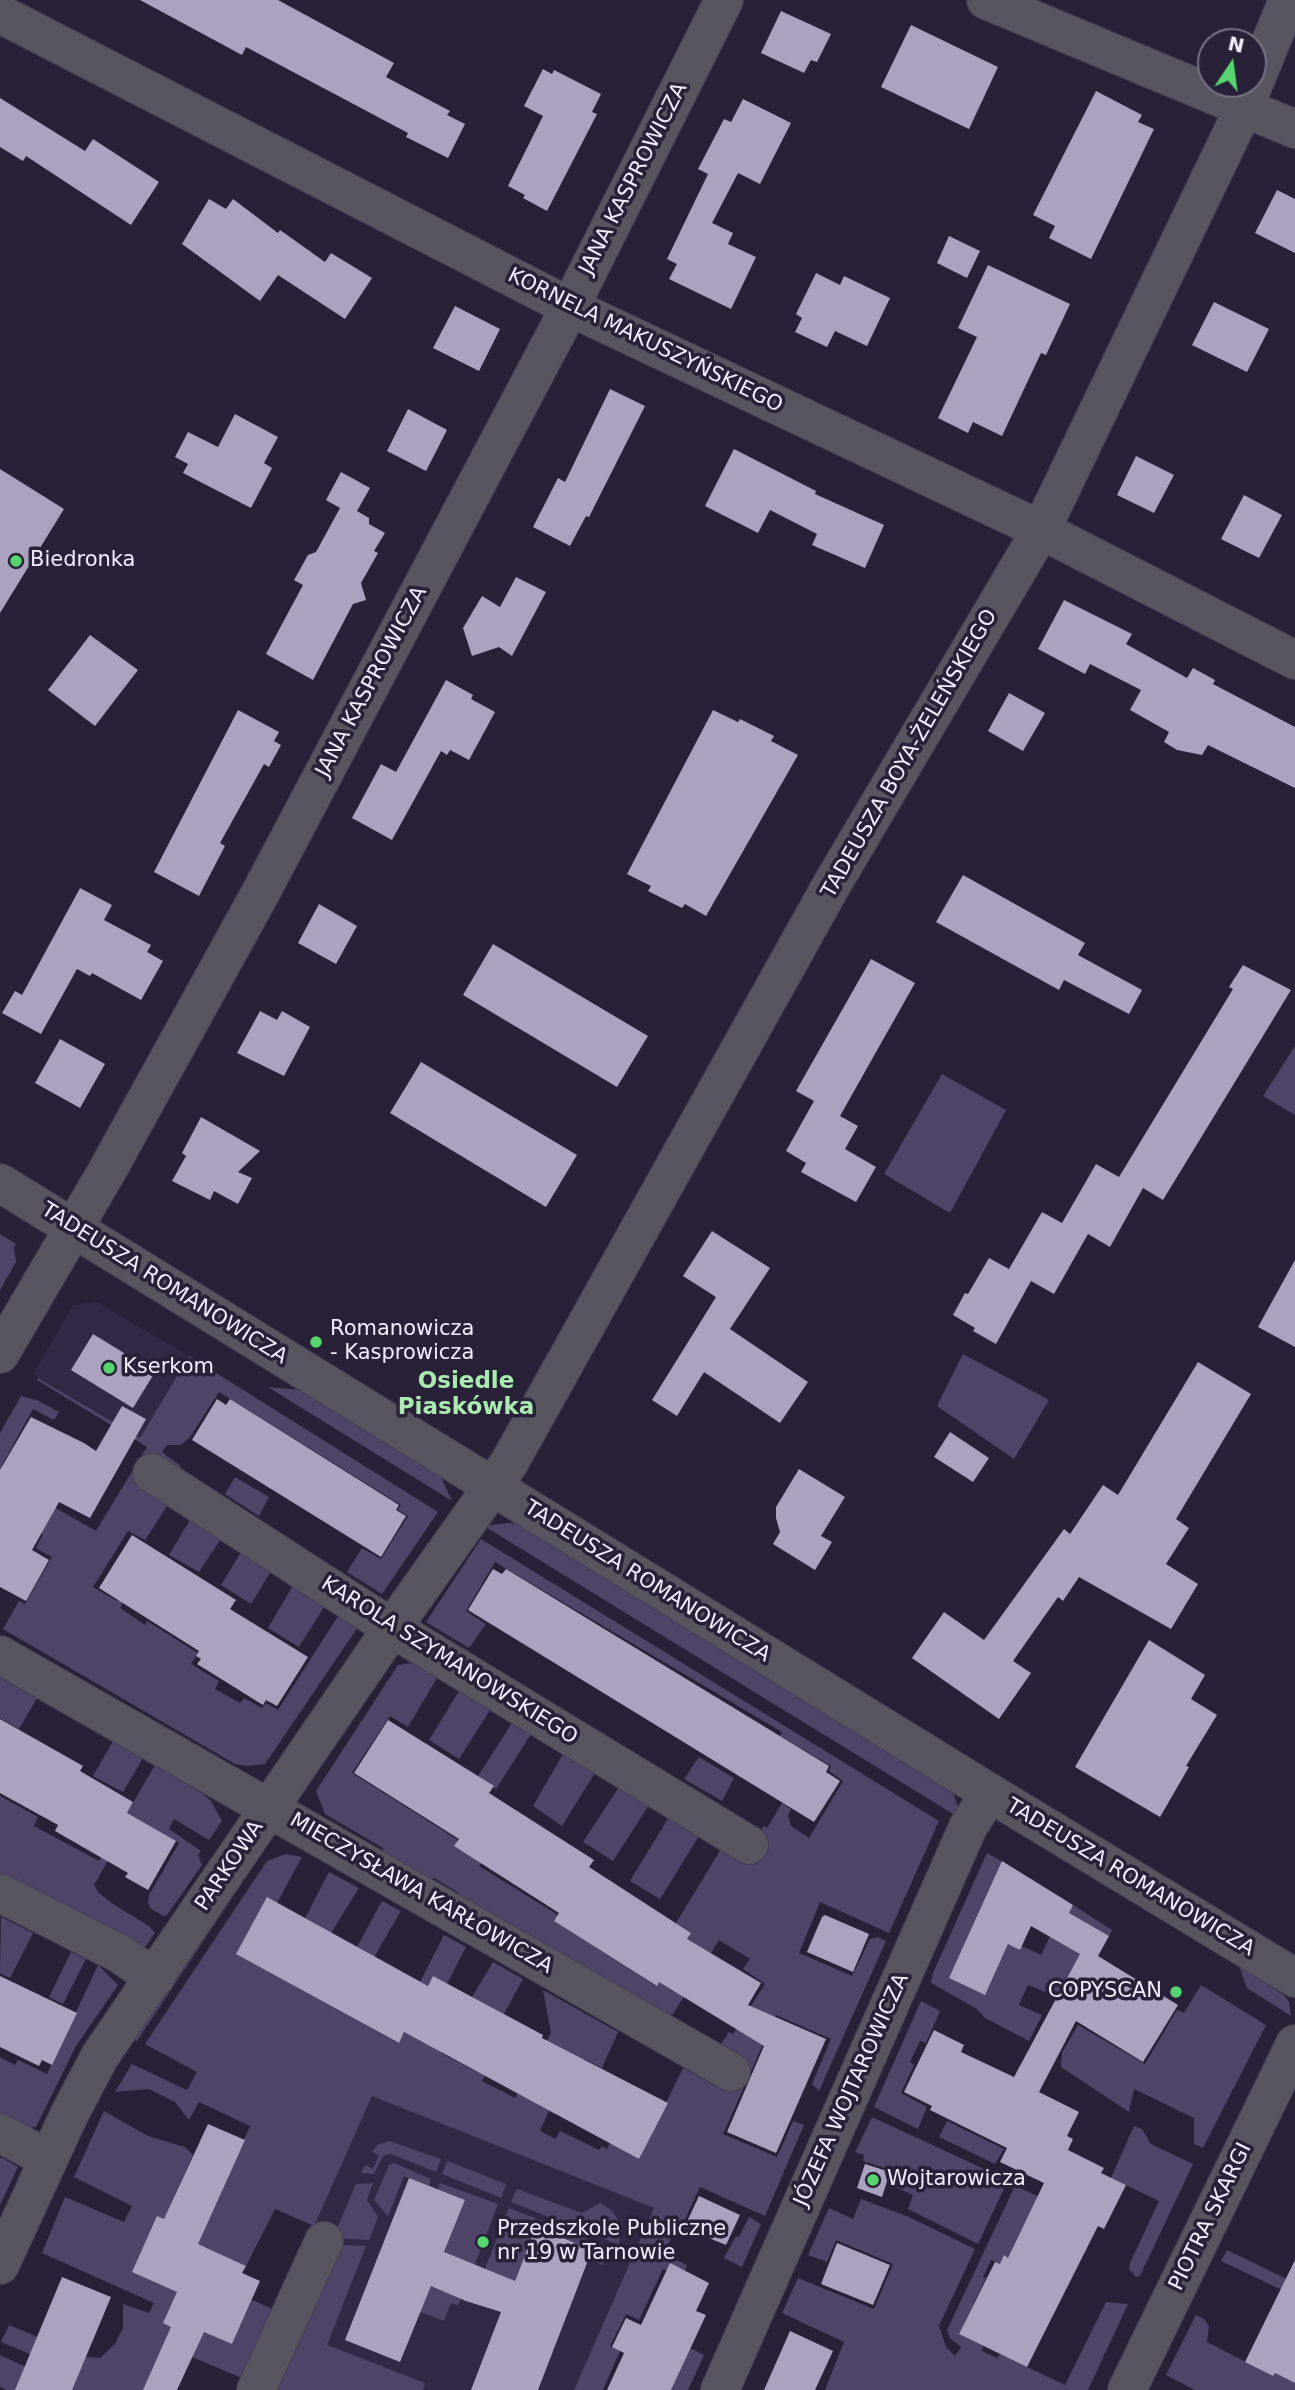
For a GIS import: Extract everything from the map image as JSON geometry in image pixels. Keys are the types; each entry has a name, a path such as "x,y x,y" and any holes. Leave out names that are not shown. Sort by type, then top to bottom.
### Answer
{"street":[{"name":"JANA KASPROWICZA","path":"0,1354 74,1228 261,891 570,307 724,0"},
{"path":"986,0 1295,129"},
{"name":"TADEUSZA BOYA-ŻELEŃSKIEGO","path":"491,1486 509,1463 831,886 1041,530 1244,108 1288,0"},
{"name":"KORNELA MAKUSZYŃSKIEGO","path":"0,14 570,307 1041,530 1295,660"},
{"name":"TADEUSZA ROMANOWICZA","path":"0,1183 989,1793 1295,1978"},
{"name":"KAROLA SZYMANOWSKIEGO","path":"152,1473 392,1628 749,1845"},
{"name":"PARKOWA","path":"0,2264 86,2079 491,1486"},
{"name":"MIECZYSŁAWA KARŁOWICZA","path":"0,1655 731,2072"},
{"name":"JÓZEFA WOJTAROWICZA","path":"720,2390 968,1827 989,1793"},
{"path":"0,1893 120,1954 155,1978"},
{"name":"PIOTRA SKARGI","path":"1127,2390 1295,2045"},
{"path":"0,2133 48,2158"},
{"path":"256,2390 324,2241"}],"shaded area":[{"path":"1295,1046 1295,1115 1263,1096"},
{"path":"942,1074 1006,1110 950,1213 884,1174"},
{"path":"0,1234 16,1244 16,1262 0,1290"},
{"path":"97,1302 189,1356 140,1439 33,1374 73,1305"},
{"path":"963,1354 1049,1400 1014,1459 937,1406"},
{"path":"189,1356 438,1512 382,1594 347,1572 362,1548 381,1559 408,1516 398,1510 401,1505 219,1392 190,1437 181,1445 167,1445 162,1452 181,1466 176,1474 169,1503 145,1540 128,1531 93,1587 117,1601 121,1597 125,1599 120,1608 145,1625 147,1621 198,1653 191,1664 219,1681 215,1689 240,1703 244,1698 262,1708 266,1703 278,1710 342,1610 360,1624 265,1764 235,1764 3,1629 19,1601 25,1604 52,1557 36,1548 43,1534 0,1506 0,1433 21,1396 37,1400 59,1412 54,1420 33,1409 1,1467 47,1503 96,1531 147,1447 37,1380 38,1378 140,1438"},
{"path":"268,1387 300,1390 434,1471 441,1477 452,1501"},
{"path":"235,1477 269,1497 259,1516 225,1494"},
{"path":"191,1518 222,1537 199,1572 169,1555"},
{"path":"519,1524 933,1778 953,1793 959,1809 958,1817 484,1526"},
{"path":"481,1539 939,1821 889,1933 820,1902 799,1953 852,1976 870,1939 878,1937 886,1941 819,2091 812,2084 831,2039 776,2015 723,2134 777,2157 793,2121 804,2125 765,2216 700,2187 679,2232 674,2230 664,2254 687,2265 682,2278 663,2269 639,2320 626,2314 610,2346 620,2351 603,2390 574,2390 654,2208 372,2096 314,2226 275,2209 246,2266 205,2247 179,2320 232,2344 252,2300 275,2310 244,2379 192,2357 143,2390 7,2390 0,2387 0,2355 26,2367 30,2354 1,2342 9,2325 86,2357 100,2358 115,2344 123,2328 123,2304 149,2313 154,2303 42,2253 65,2197 124,2222 132,2206 74,2177 104,2111 148,2136 185,2147 193,2155 174,2197 211,2214 250,2126 199,2102 189,2120 175,2102 149,2089 115,2092 132,2064 187,2090 197,2072 145,2044 267,1861 286,1854 302,1857 277,1903 267,1898 237,1954 398,2043 404,2032 422,2042 426,2035 445,2045 441,2053 477,2072 488,2069 482,2081 515,2098 551,2033 543,1990 618,2032 602,2068 584,2059 555,2114 549,2111 540,2131 556,2139 560,2131 599,2150 602,2146 607,2149 610,2143 639,2159 683,2068 725,2091 736,2068 723,2059 727,2047 721,2044 729,2032 733,2034 765,1984 743,1969 750,1959 719,1940 673,2014 666,2016 459,1898 459,1893 434,1878 428,1880 382,1853 383,1848 325,1814 316,1791 398,1665 412,1663 437,1678 408,1727 390,1716 352,1773 458,1840 455,1846 481,1863 479,1866 558,1915 554,1921 656,1986 691,1933 676,1923 721,1849 741,1861 764,1826 767,1828 782,1803 791,1809 788,1816 791,1826 809,1838 843,1781 829,1771 831,1766 780,1736 782,1732 495,1562 466,1611 486,1624 469,1648 426,1622"},
{"path":"243,1549 273,1568 251,1604 221,1585"},
{"path":"295,1582 327,1602 299,1647 268,1628"},
{"path":"0,1675 38,1697 19,1729 0,1718"},
{"path":"459,1691 490,1710 459,1759 429,1740"},
{"path":"512,1723 531,1734 496,1789 478,1776"},
{"path":"113,1741 143,1758 123,1792 93,1776"},
{"path":"563,1754 595,1773 562,1826 533,1806"},
{"path":"699,1757 734,1778 722,1801 684,1779"},
{"path":"155,1765 203,1794 211,1801 222,1821 209,1840 174,1819 169,1829 201,1851 198,1855 202,1865 164,1916 151,1909 148,1903 149,1895 179,1843 133,1817 94,1885 99,1893 149,1926 155,1933 141,1953 0,1881 0,1796 38,1817 34,1826 99,1861"},
{"path":"619,1787 649,1805 613,1861 583,1842"},
{"path":"669,1817 699,1836 660,1899 630,1881"},
{"path":"263,1851 137,2041 128,2038"},
{"path":"987,1853 1008,1865 949,1978 985,1994 1008,1944 1020,1949 1022,1946 1041,1955 1057,1922 1063,1925 1073,1905 1112,1930 1109,1936 1082,1921 1067,1946 1094,1962 1073,2002 1056,1993 1053,1995 1028,1985 1019,2005 1042,2015 1029,2041 985,2018 977,2009 931,1983 933,1973"},
{"path":"329,1872 359,1888 331,1933 305,1918"},
{"path":"382,1901 401,1911 374,1957 357,1947"},
{"path":"1,1917 33,1933 10,1978 0,1973"},
{"path":"444,1935 466,1947 447,1984 433,1976 428,1986 420,1982"},
{"path":"71,1952 86,1959 63,2004 49,1997"},
{"path":"493,1962 523,1979 504,2014 472,1997"},
{"path":"98,1965 118,1985 76,2046 36,2127 16,2128 0,2119 0,2057 15,2065 18,2060 47,2074"},
{"path":"1239,1966 1285,1996 1289,2002 1291,2016 1247,1988"},
{"path":"1201,1985 1266,2025 1203,2148 1194,2144 1194,2118 1134,2089 1129,2112 1061,2067 1062,2053 1078,2025 1145,2064 1177,2010 1184,2013"},
{"path":"921,2001 940,2011 926,2043 920,2041 910,2062 914,2065 901,2093 927,2107 918,2129 874,2107"},
{"name":"Przedszkole Publiczne nr 19 w Tarnowie","path":"371,2095 654,2208 574,2390 268,2390 309,2235"},
{"path":"872,2117 1008,2180 978,2244 908,2209 913,2195 890,2185 894,2171 863,2161 864,2155 855,2152"},
{"path":"947,2121 1004,2149 995,2164 939,2137"},
{"path":"1134,2126 1142,2129 1151,2144 1193,2164 1140,2276 1136,2277 1129,2269 1130,2263 1159,2201 1111,2178"},
{"path":"389,2141 441,2159 436,2172 391,2154 383,2156 374,2174 361,2173 365,2165 373,2169 379,2155 372,2152 377,2145"},
{"path":"1,2157 18,2167 0,2205 0,2160"},
{"path":"447,2161 506,2184 501,2198 442,2174"},
{"path":"394,2163 431,2179 429,2186 404,2176 388,2216 374,2200 389,2165"},
{"path":"373,2183 367,2200 378,2217 369,2240 333,2238 356,2184"},
{"path":"440,2183 498,2204 472,2272 441,2261 465,2200 438,2189"},
{"path":"1015,2186 1044,2199 1010,2259 1004,2256 1000,2264 991,2260 983,2277 986,2278 959,2334 983,2346 982,2351 997,2358 1000,2354 1065,2385 1106,2302 1128,2304 1088,2390 825,2390 844,2342 782,2313 798,2278 874,2309 893,2264 836,2240 827,2262 808,2255 829,2208 853,2219 861,2199 909,2217 975,2249 939,2326 946,2347 955,2356 961,2347 950,2338 947,2330"},
{"path":"517,2189 582,2213 600,2203 610,2209 617,2218 620,2229 619,2245 511,2202"},
{"path":"509,2208 611,2248 603,2265 589,2260 592,2250 536,2227 512,2288 482,2276"},
{"path":"749,2217 761,2224 742,2267 724,2258"},
{"path":"329,2244 366,2246 327,2345 425,2383 423,2390 263,2390"},
{"path":"1227,2250 1295,2283 1282,2290 1221,2261"},
{"path":"434,2277 465,2289 458,2305 451,2303 444,2321 420,2312"},
{"path":"1196,2315 1204,2319 1209,2326 1207,2342 1273,2376 1275,2373 1295,2383 1295,2390 1195,2390 1166,2375"},
{"path":"690,2348 704,2355 688,2390 671,2390"}],"building":[{"path":"140,0 278,0 394,63 386,77 450,111 447,115 465,124 448,158 406,137 408,133 246,47 242,55"},
{"path":"781,11 831,34 817,62 811,60 804,73 761,53"},
{"path":"911,25 998,67 969,129 881,87"},
{"path":"543,69 552,74 554,70 601,94 592,112 597,114 547,211 508,186 543,116 524,106"},
{"path":"1096,91 1142,115 1138,122 1154,129 1091,259 1049,238 1055,226 1033,215"},
{"path":"0,98 85,151 93,139 159,182 131,225 26,156 23,161 0,147"},
{"path":"743,99 791,123 760,184 738,173 712,223 733,233 728,244 756,257 731,309 669,279 677,264 667,259 708,174 698,169 724,119 731,122"},
{"path":"1277,190 1295,199 1295,253 1255,233"},
{"path":"209,199 226,209 233,199 278,233 280,230 325,262 331,253 372,278 345,319 278,275 260,301 182,244"},
{"path":"949,236 980,251 967,278 937,263"},
{"path":"988,265 1070,304 1046,355 1041,353 1002,436 973,422 968,433 938,418 977,337 958,328"},
{"path":"816,273 840,285 844,276 890,298 867,346 835,331 827,347 795,332 802,318 796,314"},
{"path":"1214,302 1269,329 1247,372 1192,345"},
{"path":"455,306 500,329 479,371 433,348"},
{"path":"610,389 645,406 589,517 586,516 570,546 533,527 558,478 565,482"},
{"path":"408,409 447,430 426,471 387,451"},
{"path":"235,414 278,437 264,463 272,468 251,508 183,473 188,464 175,457 188,432 218,447"},
{"path":"734,449 816,491 815,494 884,525 865,568 812,545 817,534 770,510 758,533 705,506"},
{"path":"1136,456 1174,475 1154,513 1117,495"},
{"name":"Biedronka","path":"0,469 64,509 0,613"},
{"path":"341,472 370,488 357,511 369,518 369,524 385,533 374,551 378,553 361,583 366,600 353,604 313,680 266,654 303,585 294,580 308,555 316,552 340,508 326,500"},
{"path":"1244,495 1282,515 1259,558 1221,539"},
{"path":"516,577 546,592 512,656 499,647 472,656 463,628 482,596 500,607"},
{"path":"1064,600 1132,634 1126,644 1187,678 1193,668 1215,680 1213,684 1295,727 1295,788 1208,745 1202,755 1177,750 1164,742 1169,732 1130,710 1141,690 1090,664 1085,674 1038,649"},
{"path":"90,635 138,670 95,726 48,690"},
{"path":"446,680 473,695 471,699 495,712 469,760 450,750 447,755 441,751 392,840 352,818 381,764 396,772"},
{"path":"1009,693 1045,713 1023,751 988,731"},
{"path":"238,710 279,732 274,741 281,745 269,767 264,764 220,843 225,846 199,896 154,872"},
{"path":"713,710 738,722 740,719 774,736 771,741 798,755 706,916 685,904 682,908 648,891 651,886 627,874"},
{"path":"963,875 1085,943 1078,955 1142,990 1129,1014 1064,980 1059,990 936,922"},
{"path":"80,888 112,905 104,920 151,945 147,952 163,961 141,1000 92,973 90,976 77,969 41,1034 2,1013 15,991 22,995"},
{"path":"319,904 357,926 336,964 298,943"},
{"path":"493,944 648,1036 617,1087 463,995"},
{"path":"871,959 915,983 840,1116 858,1126 845,1149 876,1167 856,1202 801,1172 806,1163 786,1151 814,1101 796,1091"},
{"path":"1243,965 1291,990 1163,1200 1143,1188 1110,1247 1088,1234 1054,1294 1031,1281 996,1344 973,1331 975,1328 953,1315 989,1258 1009,1269 1042,1212 1062,1223 1096,1164 1119,1177 1233,989 1229,987"},
{"path":"260,1011 277,1020 282,1011 310,1027 284,1076 237,1053"},
{"path":"60,1039 105,1064 80,1108 35,1083"},
{"path":"421,1062 577,1155 546,1207 390,1113"},
{"path":"201,1117 260,1151 238,1172 252,1178 238,1204 214,1191 210,1200 172,1181 186,1156 182,1153"},
{"path":"712,1231 770,1268 730,1329 808,1382 780,1423 704,1372 677,1416 652,1400 716,1297 683,1276"},
{"path":"1295,1260 1295,1347 1258,1327"},
{"path":"93,1334 155,1372 133,1408 71,1370"},
{"path":"1198,1362 1251,1394 1176,1519 1189,1528 1166,1564 1198,1584 1171,1629 1079,1577 1063,1601 1058,1597 1013,1661 1031,1673 999,1719 912,1658 944,1612 984,1640 1064,1529 1070,1534 1103,1485 1118,1495"},
{"path":"217,1399 226,1405 230,1399 399,1505 396,1510 406,1516 381,1557 192,1440"},
{"path":"122,1406 146,1419 90,1518 59,1502 32,1550 49,1560 26,1601 0,1587 0,1470 31,1417 96,1451"},
{"path":"950,1432 989,1458 973,1482 934,1457"},
{"path":"799,1469 845,1497 821,1536 832,1542 815,1570 773,1544 780,1532 776,1507"},
{"path":"132,1535 236,1600 230,1609 308,1657 277,1706 266,1700 263,1705 197,1664 201,1659 196,1656 199,1651 99,1588"},
{"path":"493,1569 502,1574 506,1569 829,1766 826,1772 840,1781 814,1822 468,1610"},
{"path":"1149,1640 1205,1675 1191,1699 1217,1715 1186,1766 1189,1767 1160,1817 1075,1767"},
{"path":"0,1719 83,1766 80,1771 133,1802 127,1813 176,1841 148,1890 125,1877 128,1873 55,1831 58,1825 0,1793"},
{"path":"388,1720 494,1786 489,1793 594,1860 589,1867 691,1933 687,1939 761,1983 748,2005 826,2039 776,2153 727,2132 764,2046 659,1982 657,1986 554,1921 559,1913 454,1846 459,1839 354,1773"},
{"path":"1002,1861 1073,1905 1069,1913 1109,1936 1098,1956 1178,2005 1143,2062 1076,2021 1039,2092 1079,2112 1067,2136 1073,2139 1068,2150 1104,2168 1101,2173 1126,2185 1104,2229 1098,2226 1027,2367 959,2334 995,2262 1000,2264 1004,2255 1008,2258 1044,2183 1000,2162 1007,2148 930,2110 932,2106 904,2092 934,2030 964,2045 961,2052 1014,2077 1080,1954 1031,1926 1020,1950 1008,1944 985,1995 949,1978"},
{"path":"267,1897 428,1986 433,1976 543,2035 542,2038 668,2103 639,2159 404,2032 399,2043 236,1954"},
{"path":"825,1915 869,1934 853,1972 807,1952"},
{"path":"0,1976 77,2013 52,2065 42,2060 39,2066 0,2047"},
{"path":"208,2124 245,2140 198,2244 246,2266 242,2273 260,2281 232,2344 204,2332 177,2390 143,2390 171,2327 163,2323 177,2292 132,2272 157,2216 164,2219"},
{"name":"Wojtarowicza","path":"865,2164 890,2172 882,2197 857,2188"},
{"name":"Przedszkole Publiczne nr 19 w Tarnowie","path":"409,2178 465,2200 444,2252 515,2281 536,2227 592,2250 538,2390 471,2390 501,2312 431,2286 400,2362 345,2340"},
{"path":"699,2196 740,2215 726,2245 684,2228"},
{"path":"837,2243 890,2265 873,2305 821,2284"},
{"path":"1295,2260 1295,2383 1245,2362"},
{"path":"670,2263 709,2283 696,2311 706,2315 671,2390 607,2390 624,2353 612,2347 626,2318 641,2325"},
{"path":"62,2277 111,2297 72,2390 15,2390"},
{"path":"790,2331 833,2351 815,2390 764,2390"}],"place":[{"name":"Biedronka","path":"16,561"},
{"name":"Romanowicza - Kasprowicza","path":"316,1342"},
{"name":"Kserkom","path":"109,1368"},
{"name":"COPYSCAN","path":"1176,1992"},
{"name":"Wojtarowicza","path":"873,2180"},
{"name":"Przedszkole Publiczne nr 19 w Tarnowie","path":"483,2242"}],"district":[{"name":"Osiedle Piaskówka","path":"466,1395"}]}
